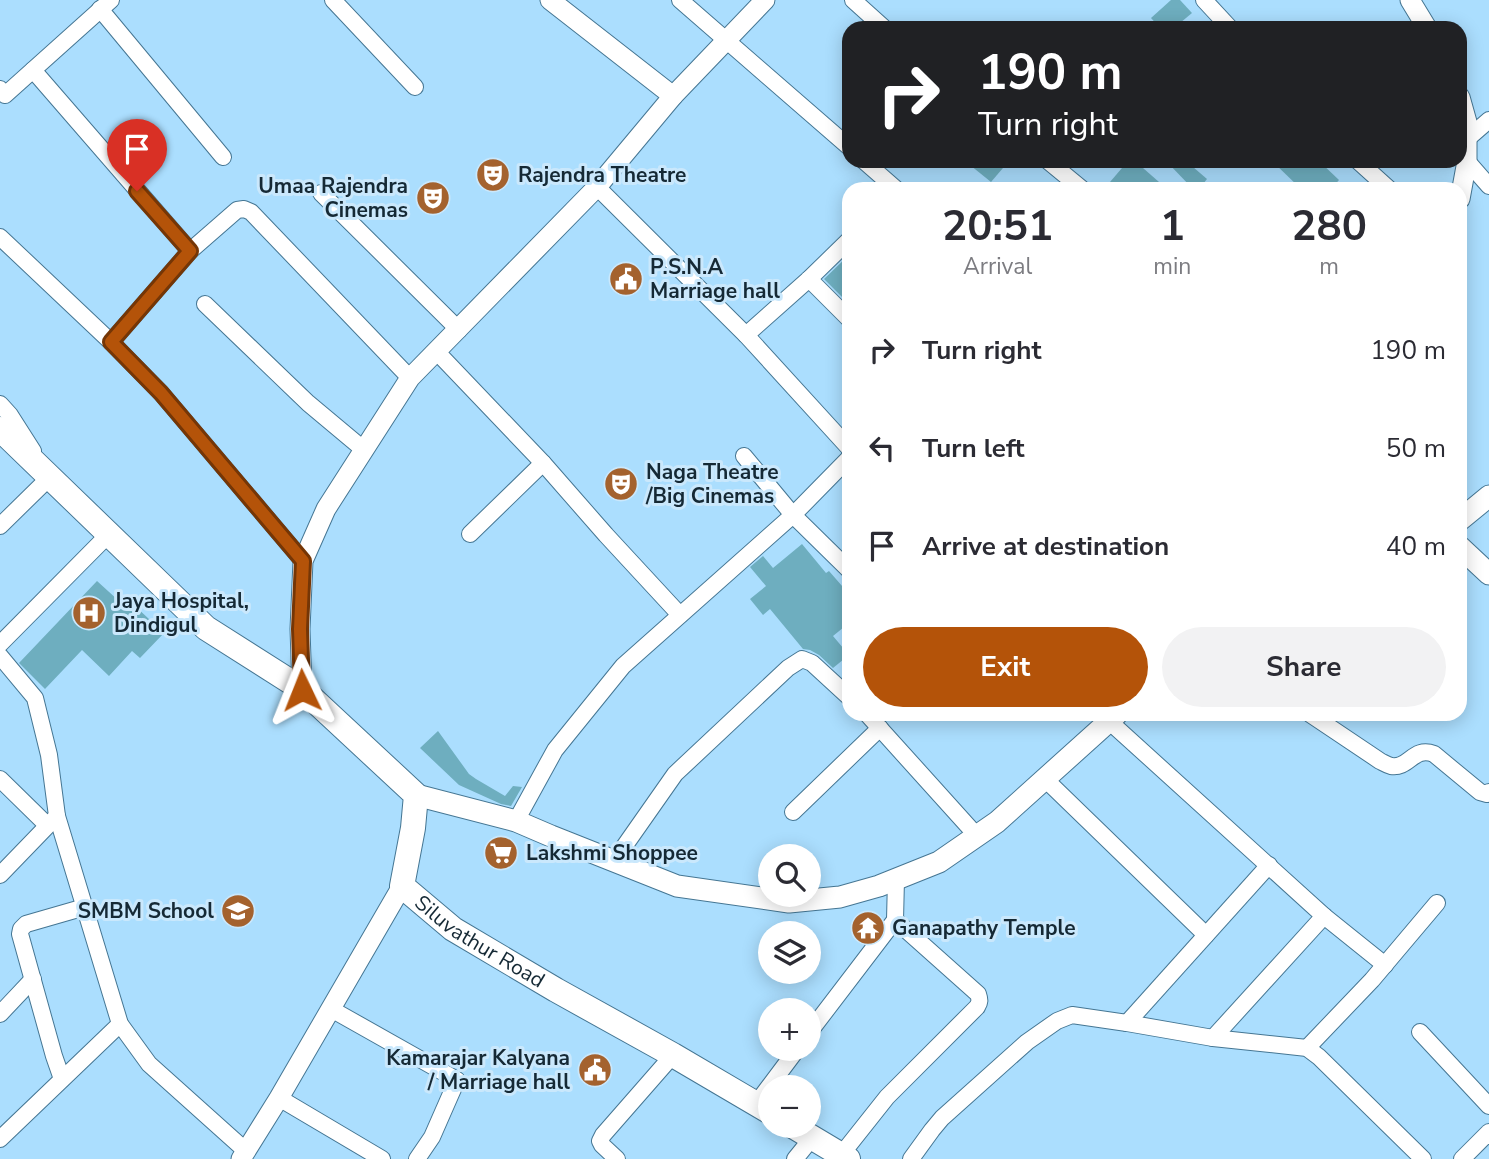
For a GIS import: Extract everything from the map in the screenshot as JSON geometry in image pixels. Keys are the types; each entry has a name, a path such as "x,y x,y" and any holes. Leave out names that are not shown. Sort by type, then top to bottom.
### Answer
{"main road":[{"path":"0,429 206,628 302,690 416,795 516,821 677,886 789,902 840,897 879,886 939,862 997,822 1110,721"},
{"path":"1467,514 1489,496"},
{"path":"1467,554 1489,574"},
{"name":"Siluvathur Road","path":"416,795 402,886 453,929 758,1105"},
{"path":"813,1138 844,1157"}],"street":[{"path":"332,0 415,87"},
{"path":"550,0 673,96"},
{"path":"680,0 842,141"},
{"path":"302,690 300,629 303,561 326,509 410,378 597,187 673,96 765,0"},
{"path":"853,0 876,21"},
{"path":"1204,0 1224,21"},
{"path":"1410,0 1423,21"},
{"path":"0,89 5,95 106,5 223,157"},
{"path":"33,70 190,251"},
{"path":"1467,139 1489,120"},
{"path":"1467,161 1489,186"},
{"path":"872,168 888,182"},
{"path":"1056,168 1074,182"},
{"path":"1366,168 1381,182"},
{"path":"597,187 746,335 842,440"},
{"path":"321,193 459,330"},
{"path":"111,342 190,251 237,210 244,209 251,212 410,378"},
{"path":"0,237 161,393 303,561"},
{"path":"746,335 842,247"},
{"path":"809,279 842,312"},
{"path":"205,304 308,403 363,449"},
{"path":"436,351 543,463 680,615"},
{"path":"0,404 50,477"},
{"path":"0,444 50,477"},
{"path":"744,456 793,515 842,560"},
{"path":"470,534 543,463"},
{"path":"516,821 555,750 623,666 793,515 842,465"},
{"path":"0,526 50,477"},
{"path":"0,644 109,534"},
{"path":"0,656 35,698 49,755 52,820 85,907 120,1024 149,1064 243,1155 402,886"},
{"path":"614,861 675,774 788,668 802,659 812,663 842,691"},
{"path":"793,812 869,721"},
{"path":"875,721 976,836"},
{"path":"1116,721 1324,916 1385,965"},
{"path":"1320,721 1380,761 1392,766 1401,765 1419,752 1427,751 1480,792 1489,792"},
{"path":"0,779 52,820"},
{"path":"1045,779 1206,935"},
{"path":"0,875 52,820"},
{"path":"1127,1023 1269,865"},
{"path":"821,1017 895,919 896,879"},
{"path":"1307,1048 1385,965 1437,903"},
{"path":"62,1079 20,934 26,924 85,907"},
{"path":"1213,1038 1324,916"},
{"path":"844,1157 887,1097 979,1003 978,994 895,919"},
{"path":"0,1014 33,979"},
{"path":"331,1009 457,1080 432,1137 417,1159"},
{"path":"911,1159 942,1118 1027,1042 1057,1021 1072,1015 1213,1038 1307,1048 1423,1159"},
{"path":"0,1139 120,1024"},
{"path":"1420,1032 1489,1106"},
{"path":"617,1159 602,1145 600,1141 603,1135 673,1055"},
{"path":"279,1098 382,1159"},
{"path":"1462,1159 1489,1132"},
{"path":"795,1159 800,1138"}],"building":[{"path":"1171,0 1180,0 1192,13 1182,21 1154,21 1151,18"},
{"path":"974,168 1003,168 991,182"},
{"path":"1122,168 1143,168 1159,182 1110,182"},
{"path":"1173,168 1194,168 1207,179 1205,182 1186,182"},
{"path":"1279,168 1326,168 1339,180 1337,182 1294,182"},
{"path":"842,262 842,297 824,279"},
{"path":"802,544 826,573 829,571 842,586 842,629 833,636 842,647 842,661 833,668 819,655 803,649 770,609 763,615 750,599 766,586 750,567 763,556 773,568"},
{"path":"97,581 130,611 135,606 164,633 140,658 132,651 109,676 82,650 45,689 19,663"},
{"path":"438,731 469,774 476,779 505,796 513,786 522,787 511,806 459,785 420,748"}],"place":[{"name":"Rajendra Theatre","path":"493,175"},
{"name":"Umaa Rajendra Cinemas","path":"433,198"},
{"name":"P.S.N.A Marriage hall","path":"626,279"},
{"name":"Naga Theatre /Big Cinemas","path":"621,484"},
{"name":"Jaya Hospital, Dindigul","path":"89,613"},
{"name":"Lakshmi Shoppee","path":"501,853"},
{"name":"SMBM School","path":"238,911"},
{"name":"Ganapathy Temple","path":"868,928"},
{"name":"Kamarajar Kalyana / Marriage hall","path":"595,1070"}],"route":[{"path":"137,191 190,251 111,342 161,393 303,561 300,629 302,690"}]}
